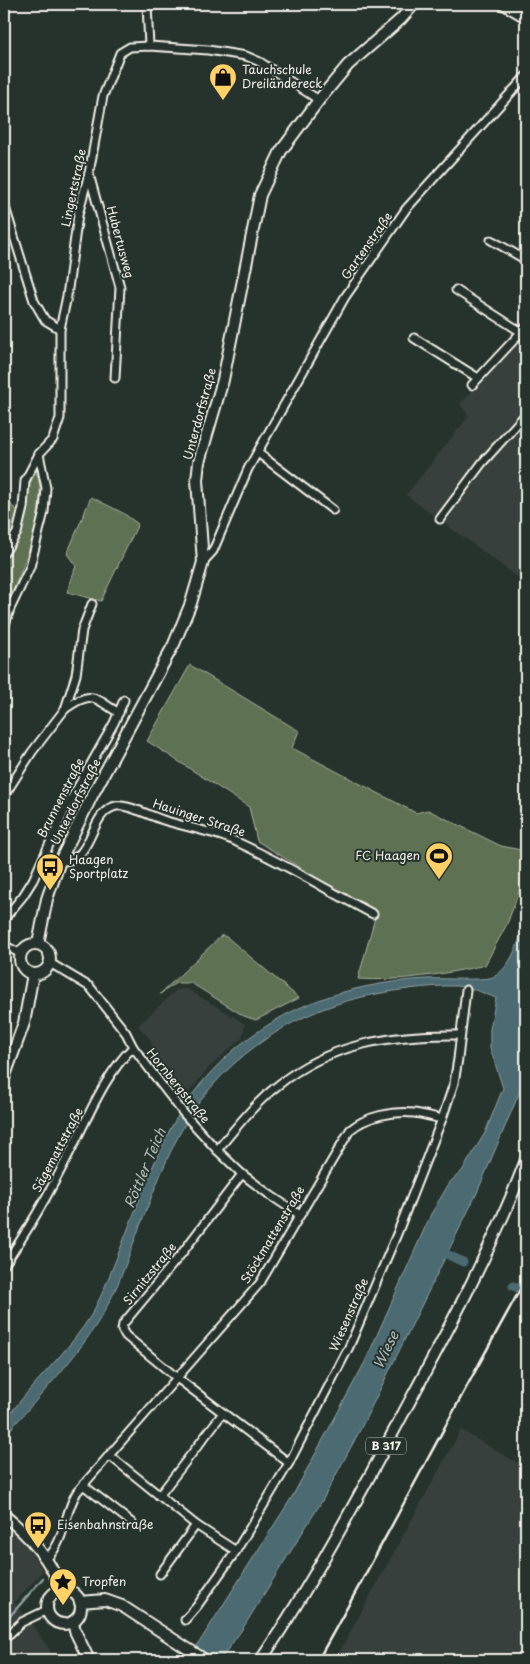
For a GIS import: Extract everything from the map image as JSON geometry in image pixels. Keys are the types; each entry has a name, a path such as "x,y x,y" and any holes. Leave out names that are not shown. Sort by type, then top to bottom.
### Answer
{"street":[{"path":"147,4 149,46"},
{"name":"Unterdorfstraße","path":"38,944 47,899 60,861 92,796 174,644 191,603 203,562 198,494 199,462 223,380 260,195 281,151 319,100 348,65 401,19 414,4"},
{"path":"504,4 526,17"},
{"name":"Lingertstraße","path":"4,553 17,533 23,508 25,481 39,454 53,438 60,418 60,329 67,296 78,215 89,174 104,96 120,53 130,47 149,46 208,50 246,56 260,62 319,100"},
{"name":"Gartenstraße","path":"203,562 213,551 248,469 345,297 406,209 526,76"},
{"name":"Hubertusweg","path":"89,174 120,287 115,378"},
{"path":"4,204 34,301 45,320 60,329"},
{"path":"491,240 526,260"},
{"path":"456,290 524,329 472,385"},
{"path":"414,338 478,378"},
{"path":"440,519 482,463 526,414"},
{"path":"258,453 333,510"},
{"path":"4,628 10,609 30,567 44,512 46,488 39,454"},
{"path":"4,796 32,752 64,709 76,675 82,630 92,604"},
{"path":"64,709 79,699 90,697 119,713 124,700"},
{"name":"Brunnenstraße","path":"4,919 23,896 33,880 66,808 119,713"},
{"name":"Hauinger Straße","path":"60,861 69,862 78,857 108,810 116,806 126,807 238,842 373,914"},
{"path":"31,944 38,944 44,946 48,951 50,963 40,973 33,974 22,966 21,954 31,944"},
{"path":"4,945 21,954"},
{"name":"Hornbergstraße","path":"50,963 90,987 126,1033 133,1047 177,1105 217,1150 242,1174 300,1215"},
{"path":"4,1078 24,1023 33,974"},
{"name":"Wiesenstraße","path":"184,1620 197,1606 236,1551 289,1463 349,1347 397,1234 454,1083 466,990"},
{"path":"217,1150 277,1086 295,1072 323,1057 348,1047 372,1041 428,1034 460,1035"},
{"name":"Sägemattstraße","path":"4,1265 59,1174 100,1092 120,1060 133,1047"},
{"name":"Stöckmattenstraße","path":"47,1558 57,1548 71,1501 83,1484 260,1283 346,1136 355,1126 367,1120 400,1113 414,1113 442,1119"},
{"name":"B 317","path":"261,1660 315,1572 385,1448 493,1238 526,1160"},
{"name":"Sirnitzstraße","path":"178,1378 126,1336 122,1330 123,1324 182,1253 242,1174"},
{"path":"178,1378 289,1463"},
{"path":"159,1496 223,1413"},
{"path":"109,1455 196,1525 236,1551"},
{"path":"83,1484 132,1523"},
{"path":"4,1515 47,1558 55,1572 61,1590"},
{"path":"160,1574 196,1525"},
{"path":"61,1590 72,1592 80,1602 80,1613 73,1622 56,1623 52,1620 47,1610 50,1597 61,1590"},
{"path":"80,1602 105,1600 122,1606 205,1660"},
{"path":"4,1639 22,1622 47,1610"},
{"path":"73,1622 80,1643 89,1660"}],"shaded area":[{"path":"526,335 526,583 406,495 469,416 460,404"},
{"path":"187,989 245,1024 242,1038 210,1066 189,1092 176,1084 153,1051 151,1040 138,1026 176,990"},
{"path":"461,1430 526,1468 526,1660 335,1660"},
{"path":"4,1524 18,1535 43,1571 14,1603 37,1631 56,1660 4,1660"}],"green space":[{"path":"36,467 40,485 37,521 28,552 4,611 4,495 13,507 24,515 30,484"},
{"path":"91,497 123,513 138,524 101,601 67,592 76,566 67,554"},
{"path":"190,665 299,731 292,748 416,813 428,810 501,846 526,851 526,873 507,924 485,965 422,976 373,980 358,979 376,914 257,841 249,807 147,741"},
{"path":"222,935 299,998 256,1020 244,1016 191,983 176,983 160,994"}],"water":[{"name":"Wiese","path":"526,921 526,1077 476,1195 359,1432 322,1501 241,1631 220,1660 188,1660 292,1497 365,1362 431,1214 450,1182 462,1171 485,1133 503,1088 490,1048 490,1029 496,998 456,986 434,986 362,997 334,1005 281,1029 234,1064 213,1085 195,1108 180,1133 161,1174 116,1287 95,1326 58,1375 4,1437 4,1423 14,1408 73,1341 93,1312 108,1280 150,1172 170,1130 192,1094 220,1063 251,1036 268,1025 324,998 385,983 493,977 500,973 510,960"}],"waterway":[{"path":"436,1249 463,1262"},
{"path":"513,1286 526,1291"},
{"path":"4,1623 43,1578"}],"railway":[{"path":"318,1660 526,1279"}],"place":[{"name":"Tauchschule Dreiländereck","path":"223,101"},
{"name":"FC Haagen","path":"439,880"},
{"name":"Haagen Sportplatz","path":"50,891"},
{"name":"Eisenbahnstraße","path":"38,1549"},
{"name":"Tropfen","path":"63,1606"}],"water label":[{"name":"Röttler Teich","path":"145,1168"}]}
